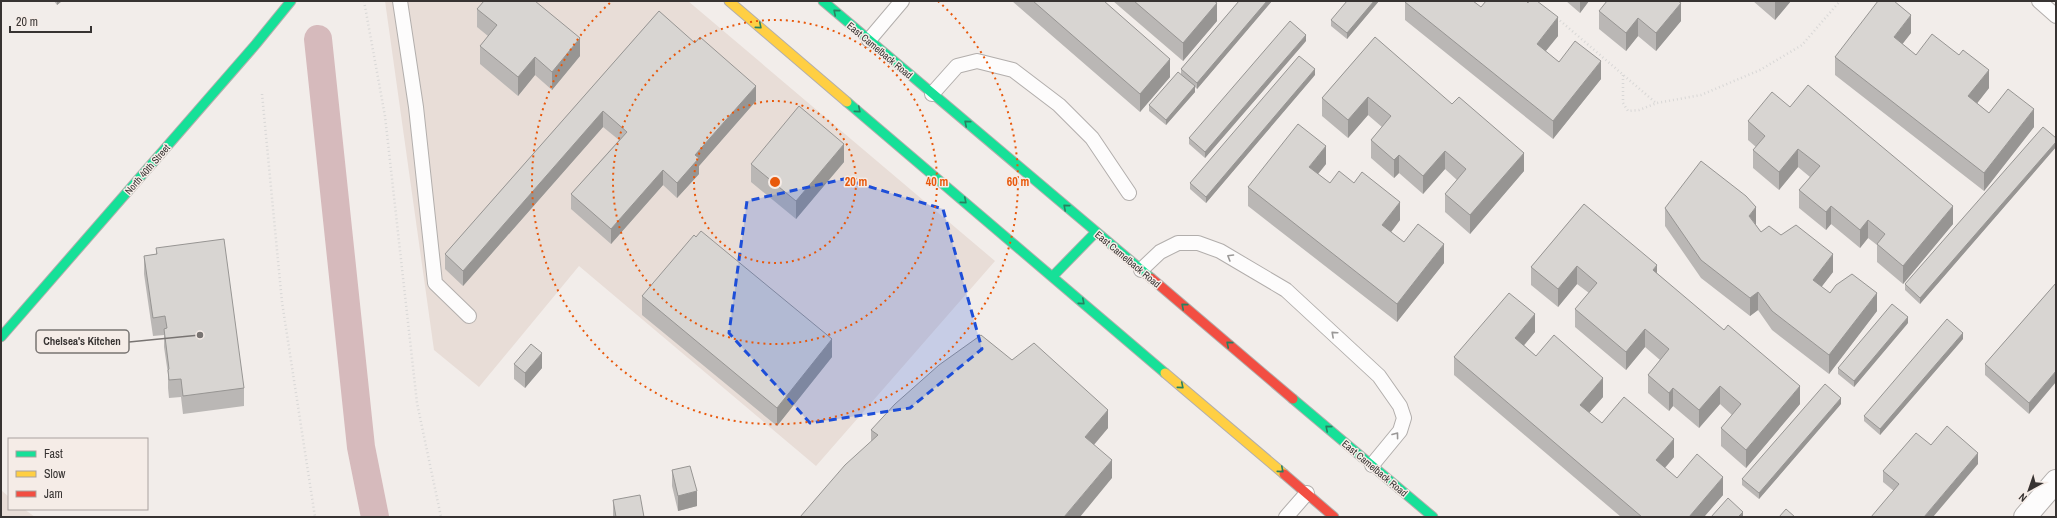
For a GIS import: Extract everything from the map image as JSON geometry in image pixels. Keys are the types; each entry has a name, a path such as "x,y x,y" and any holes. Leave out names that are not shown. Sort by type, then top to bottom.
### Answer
{"main road":[{"name":"North 40th Street","path":"1,337 266,32 291,1"},
{"path":"729,1 1334,517"},
{"name":"East Camelback Road","path":"823,1 1433,517"},
{"path":"1053,276 1096,232"}],"street":[{"path":"2025,517 2056,481"}],"lane":[{"path":"400,1 416,107 435,283 469,316"},
{"path":"869,40 902,1"},
{"path":"2039,1 2056,16"},
{"path":"932,94 958,66 977,61 1013,70 1059,105 1092,138 1129,193"},
{"path":"1141,270 1160,252 1178,243 1198,243 1220,252 1286,290 1379,376 1400,406 1404,418 1400,431 1372,465"},
{"path":"1286,517 1307,493"}],"path":[{"path":"364,1 385,116 417,403 441,517"},
{"path":"1623,75 1623,103 1628,110 1639,110 1657,103 1701,95 1760,70 1802,44 1840,1"},
{"path":"1554,16 1657,103"},
{"path":"262,94 282,302 315,517"}],"highlighted area":[{"path":"844,179 943,209 982,349 910,408 810,423 729,333 747,201"}],"shaded area":[{"path":"385,1 688,1 995,261 816,466 579,266 479,387 434,350"},
{"path":"1,490 8,496 8,510 25,510 35,517 1,517"}],"building":[{"path":"484,1 535,1 580,38 552,72 535,57 518,77 480,46 497,25 477,9"},
{"path":"1033,1 1104,1 1170,59 1140,94"},
{"path":"1134,1 1214,1 1217,3 1183,43"},
{"path":"1239,1 1267,1 1197,83 1181,69"},
{"path":"1347,1 1374,1 1347,33 1331,20"},
{"path":"1473,1 1481,7 1486,1 1526,1 1528,3 1529,1 1537,1 1558,17 1537,44 1559,62 1575,41 1601,61 1553,121 1405,2"},
{"path":"1607,1 1678,1 1681,3 1656,33 1638,18 1626,33 1599,11"},
{"path":"1878,1 1894,1 1911,15 1894,37 1916,55 1932,34 1959,55 1963,50 1989,70 1968,96 1989,113 2008,89 2034,109 1984,173 1835,57"},
{"path":"659,11 695,43 700,37 756,86 695,155 699,158 677,183 663,170 611,229 571,194 627,132 603,111 463,271 445,254"},
{"path":"1290,21 1306,35 1205,152 1189,138"},
{"path":"1375,37 1452,104 1459,97 1524,153 1470,215 1445,194 1466,169 1445,151 1423,176 1399,155 1394,160 1371,140 1391,116 1368,97 1348,120 1322,98"},
{"path":"1299,56 1315,69 1206,197 1190,183"},
{"path":"1178,72 1195,86 1166,120 1149,105"},
{"path":"1808,85 1953,206 1903,266 1877,244 1885,234 1868,220 1860,230 1831,206 1826,212 1799,190 1820,166 1798,149 1779,172 1753,150 1765,136 1748,121 1772,92 1790,107"},
{"path":"799,106 844,144 796,201 751,164"},
{"path":"1298,124 1326,146 1309,167 1330,183 1339,171 1354,183 1362,172 1400,202 1382,225 1404,242 1418,224 1444,244 1397,304 1248,187"},
{"path":"2043,127 2056,138 2056,142 1920,298 1905,284"},
{"path":"1701,161 1746,196 1756,207 1749,216 1761,232 1769,226 1781,235 1796,225 1833,254 1813,280 1830,293 1836,285 1852,274 1877,293 1829,355 1772,311 1758,292 1750,298 1701,260 1665,208"},
{"path":"1584,204 1657,265 1653,270 1724,330 1728,325 1800,386 1746,450 1721,428 1741,404 1720,386 1699,410 1673,388 1669,393 1648,375 1669,349 1645,329 1626,352 1575,309 1597,283 1577,266 1558,289 1531,267"},
{"path":"701,231 832,339 777,408 642,296 694,235 696,237"},
{"path":"224,239 244,388 183,396 181,379 169,380 164,329 167,328 165,316 153,318 144,256 157,254 156,248"},
{"path":"2056,283 2056,371 2029,403 1985,364"},
{"path":"1509,293 1535,314 1515,338 1536,356 1554,335 1603,378 1580,405 1602,423 1624,397 1674,439 1656,460 1677,478 1697,454 1723,477 1689,517 1642,517 1454,357"},
{"path":"1892,304 1908,317 1854,381 1838,368"},
{"path":"1947,319 1963,333 1880,429 1864,416"},
{"path":"981,335 1012,360 1034,343 1108,410 1085,437 1112,460 1064,517 800,517 845,465 878,435 871,430 895,404 939,365"},
{"path":"531,344 542,353 525,373 514,364"},
{"path":"1825,384 1841,398 1759,493 1742,479"},
{"path":"1947,426 1978,453 1924,517 1871,517 1899,484 1883,471 1916,433 1931,445"},
{"path":"690,466 697,491 678,496 672,470"},
{"path":"640,495 644,517 616,517 613,500"},
{"path":"1728,498 1743,512 1738,517 1711,517"},
{"path":"1786,509 1795,517 1779,517"}],"waterway":[{"path":"318,39 361,447 375,517"}],"traffic: fast":[{"path":"1,337 256,44 291,1"},
{"path":"823,1 1151,278"},
{"path":"847,102 1165,373"},
{"path":"1053,276 1096,232"},
{"path":"1293,399 1433,517"}],"traffic: slow":[{"path":"729,1 847,102"},
{"path":"1165,373 1284,474"}],"traffic: jam":[{"path":"1151,278 1293,399"},
{"path":"1284,474 1334,517"}],"place":[{"name":"Chelsea's Kitchen","path":"200,335"}]}
